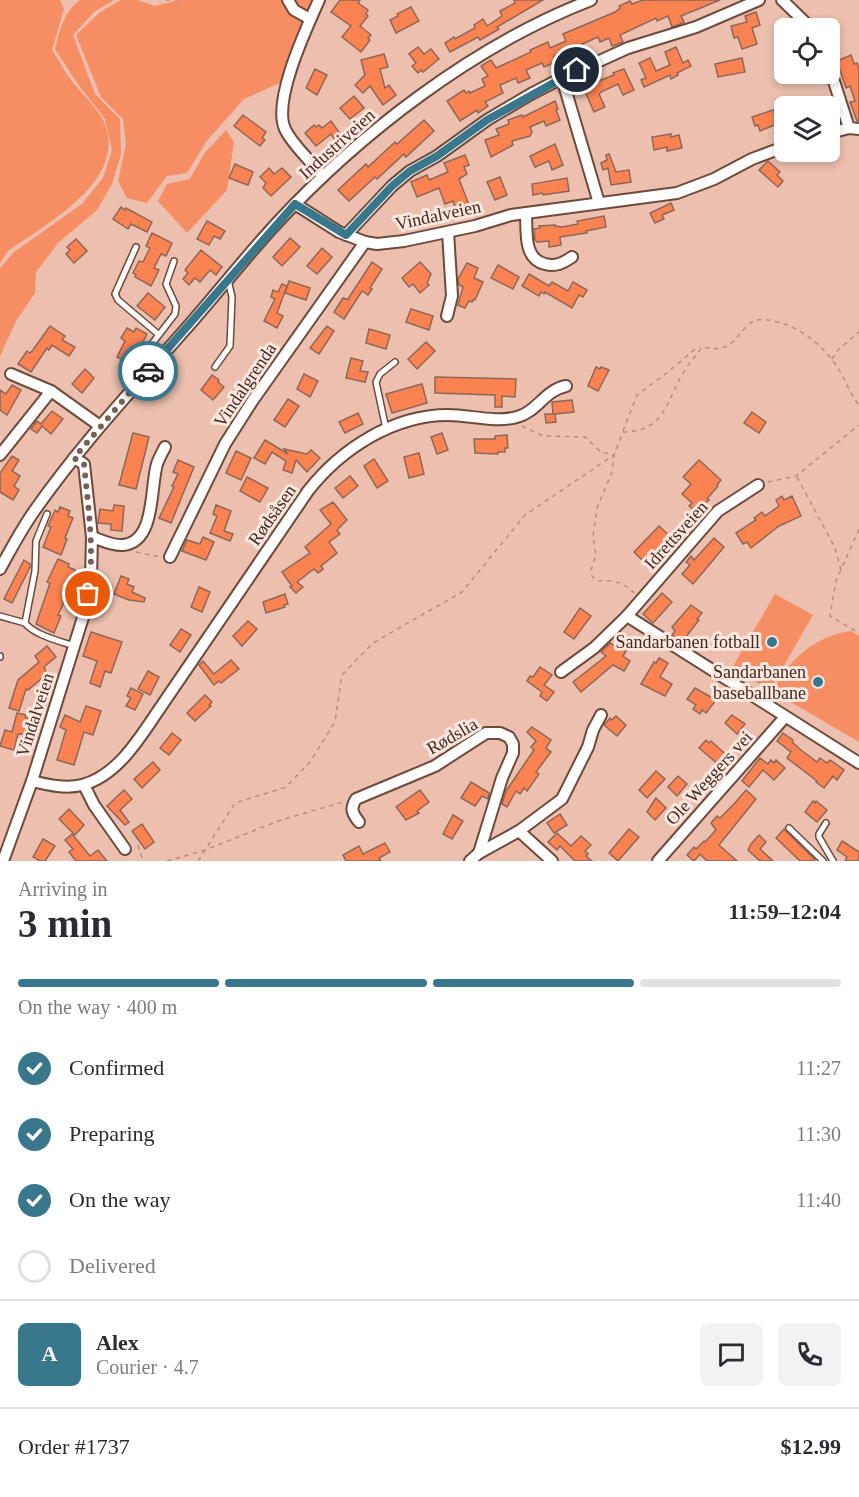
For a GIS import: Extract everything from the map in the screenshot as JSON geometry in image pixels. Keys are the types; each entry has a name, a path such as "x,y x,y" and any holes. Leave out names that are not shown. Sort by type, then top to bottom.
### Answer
{"street":[{"path":"288,0 294,10 310,19"},
{"path":"319,0 284,92 281,115 289,136 323,176"},
{"name":"Industriveien","path":"0,568 33,512 100,426 228,279 323,176 375,130 451,75 508,40 591,0"},
{"path":"346,235 392,186 410,171 443,152 487,120 562,78 628,48 696,27 759,0"},
{"path":"782,0 801,18"},
{"path":"562,78 598,203"},
{"path":"836,84 854,129"},
{"name":"Vindalveien","path":"295,204 346,235 365,242 377,244 404,242 511,215 677,193 714,179 752,159 774,151"},
{"path":"526,213 529,249 535,261 557,266 572,257"},
{"path":"447,316 452,296 448,232"},
{"name":"Vindalgrenda","path":"170,557 225,444 253,400 365,242"},
{"path":"11,374 51,391 100,426"},
{"name":"Rødsåsen","path":"84,785 113,767 134,746 324,471 356,446 386,429 410,420 447,415 507,419 519,417 550,391 566,386"},
{"path":"0,455 51,391"},
{"path":"92,537 119,546 134,542 143,532 148,520 157,464 165,447"},
{"name":"Vindalveien","path":"3,861 32,782 85,611 91,578 92,537 84,464 74,458"},
{"name":"Idrettsveien","path":"561,672 594,648 627,616 718,512 758,485"},
{"path":"627,616 859,763"},
{"path":"470,861 479,853 519,831 562,799 601,715"},
{"name":"Ole Weggers vei","path":"658,861 785,717"},
{"name":"Rødslia","path":"356,799 435,766 486,734 493,732 509,737 513,744 513,753 502,778 479,853"},
{"path":"32,782 68,787 84,785 94,805 125,849"},
{"path":"356,799 351,807 359,822"},
{"path":"519,831 552,861"}],"lane":[{"path":"136,247 115,294 118,300 158,334"},
{"path":"142,378 143,359 158,334 175,314 176,306 166,284 174,261"},
{"path":"215,367 230,346 232,297 228,279"},
{"path":"386,429 376,382 380,374 395,362"},
{"path":"25,623 35,571 36,541 47,514"},
{"path":"0,616 25,623 37,632 74,646"},
{"path":"826,823 819,834 819,840 833,861"},
{"path":"789,828 823,861"}],"path":[{"path":"166,0 185,0"},
{"path":"641,600 630,589 618,582 597,581 592,576 591,570 596,555 593,537 597,508 612,472 614,455 637,394 694,350 702,347 718,350 725,348 738,338 749,323 762,318 781,322 811,336 836,366 859,405"},
{"path":"831,360 838,350 859,332"},
{"path":"623,432 648,428 663,415 681,376 702,347"},
{"path":"507,419 543,436 585,437 601,452 614,455"},
{"path":"758,485 796,476 859,425"},
{"path":"198,861 235,803 286,787 310,762 335,722 342,675 373,643 462,592 525,515 614,455"},
{"path":"796,476 835,548 841,570"},
{"path":"859,529 836,581 830,616 859,633"},
{"path":"119,546 156,557 170,557"},
{"path":"167,861 205,850 281,820 356,799"},
{"path":"138,845 143,861"}],"shaded area":[{"path":"0,0 60,0 64,9 52,50 72,81 95,107 104,122 109,143 105,163 95,181 80,198 43,228 8,251 0,263"},
{"path":"80,0 114,0 94,12 73,35 95,94 120,119 121,154 112,184 97,210 59,242 36,272 35,293 16,321 0,356 0,268 14,252 82,204 103,178 112,150 105,119 77,83 55,49 66,16"},
{"path":"121,0 137,0 155,6 179,0 313,0 282,82 244,99 206,142 187,173 167,176 147,203 127,198 118,181 126,144 123,119 101,97 76,35 100,12"},
{"path":"226,130 234,142 227,190 187,233 158,201 167,184 190,179 204,154"},
{"name":"Sandarbanen fotball","path":"775,594 813,615 770,690 732,668"},
{"name":"Sandarbanen baseballbane","path":"851,631 859,636 859,742 772,691 787,669 804,651 825,638"}],"building":[{"path":"340,0 360,0 358,3 368,10 366,14 368,16 360,26 371,35 361,52 342,37 351,26 331,12"},
{"path":"514,0 543,0 497,27 499,29 480,40 478,37 450,52 445,43 475,28 474,25 483,19 487,26 502,16 500,11 515,3"},
{"path":"643,0 720,0 681,16 684,22 678,25 672,27 668,16 657,21 656,18 620,35 623,42 612,46 609,38 600,42 598,37 582,44 584,49 572,54 570,49 554,56 556,62 544,67 542,63 526,70 530,78 518,83 516,78 500,85 503,93 485,102 488,106 478,113 477,110 460,121 447,101 464,90 470,93 485,86 482,79 488,76 481,66 491,60 496,68 548,42 550,48 566,41 563,34 615,12 620,8 619,6 630,1 632,4"},
{"path":"411,7 419,21 396,33 390,20"},
{"path":"756,12 760,25 752,28 757,44 742,49 738,37 734,38 731,26 747,22 745,16"},
{"path":"418,47 424,54 431,49 439,59 423,72 421,70 418,73 412,66 416,63 409,54"},
{"path":"676,47 683,63 688,60 691,66 671,79 670,75 644,87 641,80 646,78 639,63 650,58 656,71 670,65 665,52"},
{"path":"384,54 388,67 380,69 385,88 389,85 396,95 383,105 370,86 363,93 355,85 365,75 361,60"},
{"path":"851,55 854,64 857,63 859,69 859,121 857,121 850,102 855,101 850,86 846,88 840,70 840,60"},
{"path":"742,58 745,72 718,77 715,64"},
{"path":"315,69 327,75 317,95 306,88"},
{"path":"624,69 634,90 623,95 618,84 601,92 599,94 605,107 594,112 583,87"},
{"path":"354,96 364,108 350,119 340,108"},
{"path":"555,101 560,120 546,126 544,121 530,127 532,132 530,136 512,141 513,145 491,157 485,140 499,135 496,129 509,124 508,120 522,115 523,117"},
{"path":"773,110 774,125 760,131 758,125 755,126 752,117"},
{"path":"243,115 266,132 262,138 265,140 260,146 234,126"},
{"path":"424,120 434,131 406,157 404,154 349,201 338,190 366,164 368,167"},
{"path":"331,121 341,135 335,140 331,134 316,146 305,133 314,125 322,128"},
{"path":"671,134 671,137 679,135 682,148 667,151 667,147 654,150 652,137"},
{"path":"555,144 563,165 552,170 549,161 535,167 530,156"},
{"path":"609,154 616,172 629,170 631,182 611,185 608,168 603,170 601,163 607,160 606,155"},
{"path":"465,155 469,165 464,167 467,174 459,179 469,205 456,210 453,201 445,204 439,188 417,197 411,182 427,175 429,180 448,172 444,163"},
{"path":"768,161 780,172 777,175 783,181 778,187 759,170"},
{"path":"235,164 253,172 248,185 229,178"},
{"path":"269,168 274,174 282,168 291,177 271,196 263,188 266,183 260,177"},
{"path":"500,177 507,195 495,200 487,182"},
{"path":"567,178 569,191 533,195 532,184"},
{"path":"671,203 674,210 662,215 664,219 655,223 650,213"},
{"path":"121,207 152,222 147,232 131,224 128,229 113,219"},
{"path":"604,216 606,227 586,231 587,233 560,237 561,245 549,247 549,241 537,242 535,240 534,229 540,228 539,226 562,227 578,224 577,221"},
{"path":"207,221 225,231 220,239 214,236 209,245 197,239"},
{"path":"152,233 172,243 166,256 161,254 154,268 159,270 151,286 135,277 133,273 139,261 143,262 150,248 146,246"},
{"path":"290,238 300,247 282,266 273,257"},
{"path":"76,239 87,251 74,263 66,254 70,250 67,247"},
{"path":"322,248 332,257 317,274 307,266"},
{"path":"201,250 222,267 216,275 210,270 200,282 195,278 189,285 183,279 188,273 185,270"},
{"path":"372,262 382,269 368,295 362,291 344,319 334,312 343,298 349,300"},
{"path":"420,262 431,274 427,283 429,285 420,293 413,284 409,287 402,278"},
{"path":"467,263 478,268 474,278 483,282 475,300 469,301 465,308 458,305 463,287 459,285 458,279"},
{"path":"498,265 519,277 513,289 491,278"},
{"path":"529,274 549,286 552,282 568,291 573,282 587,290 583,297 579,295 572,308 545,292 544,294 541,292 539,296 522,286"},
{"path":"289,281 310,288 306,300 285,293"},
{"path":"282,284 287,286 277,313 283,316 277,328 264,321 275,299 271,297 273,290 278,292"},
{"path":"148,293 165,307 155,320 137,306"},
{"path":"411,309 433,316 429,330 406,322"},
{"path":"50,326 65,336 62,340 75,347 69,356 52,345 49,350 47,348 31,372 18,364 27,351 30,353 33,350"},
{"path":"327,326 334,331 319,354 310,348"},
{"path":"127,328 134,332 136,328 147,334 137,354 133,352 128,362 117,357 125,341 121,338"},
{"path":"369,329 390,335 386,349 366,343"},
{"path":"426,342 435,351 417,369 408,359"},
{"path":"351,358 363,361 360,371 368,372 365,382 346,378"},
{"path":"596,367 609,370 598,391 588,386"},
{"path":"85,369 94,378 82,393 72,384"},
{"path":"304,374 318,381 310,397 297,389"},
{"path":"212,375 224,387 213,400 201,390"},
{"path":"435,377 516,379 515,397 502,396 502,407 495,407 495,395 435,393"},
{"path":"422,384 427,403 392,413 386,394"},
{"path":"12,385 21,390 7,415 0,410 0,390 6,394"},
{"path":"288,399 299,406 285,427 274,420"},
{"path":"572,400 574,412 555,414 556,422 546,423 545,414 553,414 552,402"},
{"path":"52,411 63,419 51,434 42,426 37,433 31,429 37,421 41,424"},
{"path":"752,412 766,422 759,433 744,423"},
{"path":"358,413 363,424 345,433 339,422"},
{"path":"133,433 149,437 136,489 119,485"},
{"path":"442,433 448,450 437,454 431,437"},
{"path":"507,435 508,448 505,448 505,452 475,453 474,439 495,439 495,436"},
{"path":"265,440 288,454 284,449 307,454 311,450 320,458 307,472 296,460 292,473 283,470 286,461 272,452 265,464 254,458"},
{"path":"236,451 251,458 241,480 226,473"},
{"path":"419,453 424,474 409,478 404,457"},
{"path":"12,456 19,460 12,471 20,476 14,486 19,490 13,500 0,492 0,473"},
{"path":"374,459 388,481 377,488 364,466"},
{"path":"178,460 194,467 171,523 159,518 174,487 172,486 178,474 173,472"},
{"path":"699,460 721,480 707,499 709,500 696,512 689,506 692,503 682,494 691,484 683,477"},
{"path":"350,476 358,486 343,498 335,488"},
{"path":"247,477 268,488 260,502 240,491"},
{"path":"782,496 784,500 792,496 801,516 779,526 751,548 747,542 743,544 736,533 756,520 754,518 762,512 765,516 779,506 776,500"},
{"path":"333,502 347,520 337,530 340,534 329,542 337,553 321,566 323,569 318,573 314,569 297,582 303,587 296,593 282,572 310,553 305,547 331,524 320,510"},
{"path":"114,505 124,506 122,531 111,530 111,524 98,523 100,509 113,511"},
{"path":"216,505 231,511 224,531 233,534 230,541 210,533 217,516 213,514"},
{"path":"60,507 70,511 68,516 73,518 61,555 43,547 51,527 48,526 55,510 58,512"},
{"path":"659,526 674,540 648,566 634,552"},
{"path":"203,537 214,542 206,560 182,551 187,540 200,544"},
{"path":"714,538 724,547 693,584 682,574 690,565 686,562 691,556 694,560"},
{"path":"58,559 75,570 64,595 67,596 58,615 61,616 54,633 36,624 50,583 47,582"},
{"path":"24,560 30,564 30,567 12,603 4,599"},
{"path":"121,576 129,579 127,584 134,587 132,592 145,598 144,602 129,600 114,594"},
{"path":"199,587 210,592 202,612 191,607"},
{"path":"662,593 672,602 653,623 643,614"},
{"path":"285,594 288,604 284,605 285,607 266,613 263,602"},
{"path":"691,605 702,613 682,642 672,635 675,631 672,627"},
{"path":"580,608 591,616 574,639 564,632"},
{"path":"248,621 257,629 242,646 233,636"},
{"path":"181,629 191,635 180,652 170,645"},
{"path":"91,632 122,642 111,673 105,671 100,687 90,683 97,661 83,656"},
{"path":"620,637 631,643 623,656 630,661 624,671 613,665 581,692 573,682 606,656 601,652 610,643 615,646"},
{"path":"47,646 56,657 44,667 47,674 28,690 26,689 19,711 9,708 18,680 39,662 35,656"},
{"path":"659,658 668,663 660,677 672,684 665,696 641,684 654,662 656,663"},
{"path":"231,660 239,669 221,683 219,681 214,685 199,665 203,661 214,674"},
{"path":"540,667 552,675 544,685 554,692 547,701 540,696 542,692 527,681"},
{"path":"148,671 159,677 150,695 138,689"},
{"path":"131,688 143,694 135,710 126,706 131,698 127,696"},
{"path":"695,688 716,700 706,713 702,710 700,714 693,709 696,705 687,699"},
{"path":"205,695 212,702 209,705 211,706 195,721 187,713"},
{"path":"86,706 101,711 93,735 84,732 74,765 57,760 66,730 60,727 65,715 80,722"},
{"path":"17,713 26,715 25,717 30,719 26,734 18,734 14,750 0,746 5,730 12,732"},
{"path":"732,715 745,724 737,734 725,723"},
{"path":"616,716 626,725 617,736 604,725 610,718 612,720"},
{"path":"532,727 551,740 546,748 551,752 536,772 539,774 527,791 524,788 520,794 516,791 507,807 502,804 506,791 534,750 531,747 536,741 527,732"},
{"path":"172,733 181,740 169,755 160,748"},
{"path":"783,733 817,762 820,758 827,763 830,760 844,770 837,780 833,776 824,788 787,758 791,752 777,741"},
{"path":"706,740 709,743 711,741 733,761 725,770 699,748"},
{"path":"760,758 768,764 771,760 774,763 776,760 785,768 774,780 763,770 749,787 742,781"},
{"path":"153,762 160,770 142,788 134,779"},
{"path":"656,771 665,779 647,798 639,790"},
{"path":"678,776 687,784 677,796 668,787"},
{"path":"471,782 489,793 488,799 482,796 475,806 461,798"},
{"path":"124,790 132,799 120,810 129,822 125,825 107,806"},
{"path":"420,790 429,802 417,811 419,813 406,820 396,807"},
{"path":"746,790 756,799 719,845 737,861 707,861 700,854 694,861 687,855 694,847 696,849 705,842 716,830 711,823 717,816 720,818"},
{"path":"656,798 666,808 655,820 647,812"},
{"path":"813,801 827,810 817,822 805,812"},
{"path":"69,809 84,825 75,835 59,819"},
{"path":"560,814 567,825 554,833 547,823"},
{"path":"453,815 463,821 452,839 443,834"},
{"path":"142,824 154,842 145,849 132,831"},
{"path":"629,829 639,837 618,861 609,853"},
{"path":"784,829 814,861 800,861 776,838"},
{"path":"557,833 571,846 581,836 591,845 585,851 588,854 586,856 592,861 575,861 560,846 557,850 548,842"},
{"path":"72,834 90,856 98,850 107,861 76,861 69,852 73,849 65,840"},
{"path":"759,835 766,842 760,849 773,861 760,861 748,850"},
{"path":"43,839 55,846 45,861 40,861 33,857"},
{"path":"842,841 859,852 859,861 845,861 847,857 837,850"},
{"path":"385,843 390,852 379,858 381,861 346,861 343,855 359,846 363,854"}],"way so far":[{"path":"88,594 91,578 92,537 84,464 74,458 148,371"}],"place":[{"name":"Sandarbanen fotball","path":"772,642"},
{"name":"Sandarbanen baseballbane","path":"818,682"}],"route":[{"path":"148,371 295,204 346,235 392,186 410,171 437,156 487,120 577,70"}]}
